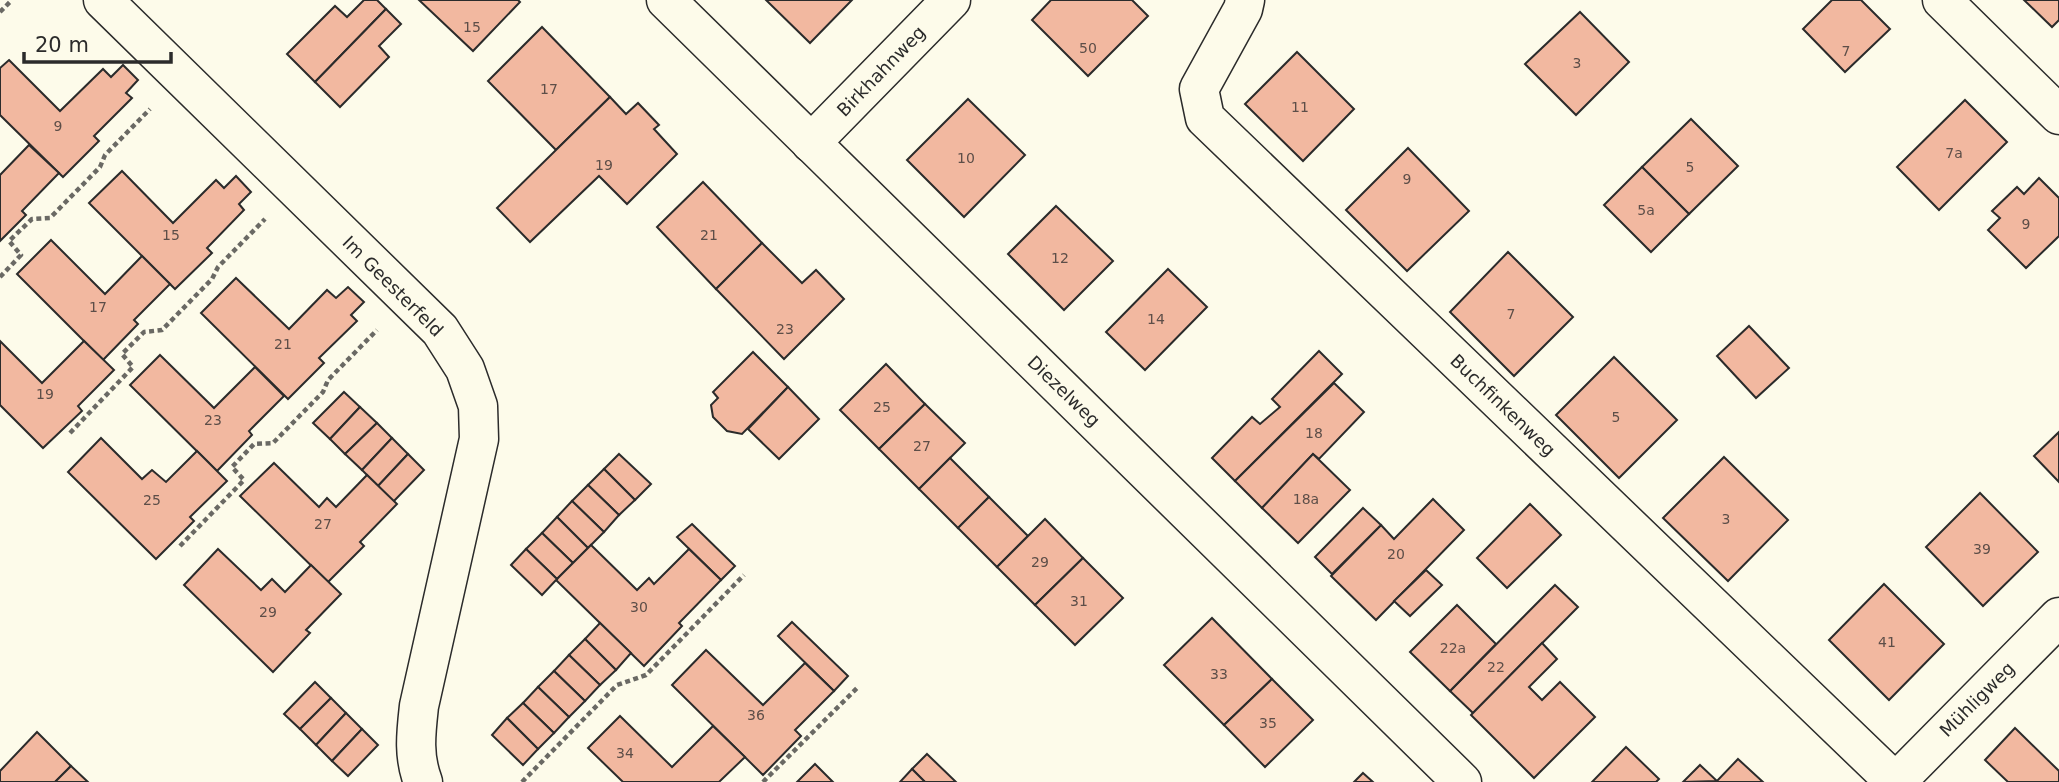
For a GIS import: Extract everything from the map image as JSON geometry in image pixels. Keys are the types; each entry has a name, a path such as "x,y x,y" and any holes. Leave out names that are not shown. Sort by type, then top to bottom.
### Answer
{"street":[{"name":"Im Geesterfeld","path":"103,0 440,330 465,369 478,406 479,439 419,706 415,739 417,766 423,782"},
{"name":"Diezelweg","path":"666,0 1462,782"},
{"name":"Birkhahnweg","path":"811,143 951,0"},
{"name":"Buchfinkenweg","path":"1245,0 1243,9 1199,89 1206,118 1896,782"},
{"path":"1942,0 2059,116"},
{"name":"Mühligweg","path":"1896,782 2059,617"}],"path":[{"path":"0,12 12,0"},
{"path":"0,277 21,255 9,241 32,219 50,218 100,167 106,155 182,77"},
{"path":"70,433 133,367 122,354 144,332 162,330 212,279 218,267 296,188"},
{"path":"180,546 244,480 232,467 254,444 273,443 323,392 328,380 409,299"},
{"path":"522,782 617,685 646,675 744,575"},
{"path":"763,782 857,688"}],"building":[{"path":"364,0 377,0 386,9 315,82 287,54 335,6 347,17"},
{"path":"419,0 518,0 520,2 473,51"},
{"path":"766,0 852,0 810,43"},
{"path":"1051,0 1132,0 1148,16 1088,76 1032,20"},
{"path":"1832,0 1861,0 1890,29 1845,72 1803,29"},
{"path":"2024,0 2059,0 2059,20 2052,27"},
{"path":"386,9 401,24 379,46 389,57 340,107 315,82"},
{"path":"1580,12 1629,62 1576,115 1525,64"},
{"path":"542,27 610,97 556,150 488,81"},
{"path":"1297,52 1354,109 1303,161 1245,104"},
{"path":"9,60 60,111 103,69 111,77 123,65 138,80 126,93 132,98 94,136 99,141 63,177 0,115 0,68"},
{"path":"610,97 626,114 638,103 659,125 654,129 677,154 627,204 599,176 530,242 497,208"},
{"path":"968,99 1025,155 964,217 907,160"},
{"path":"1965,100 2007,142 1939,210 1897,167"},
{"path":"1691,119 1738,166 1689,214 1642,167"},
{"path":"29,145 59,173 22,211 26,215 0,241 0,175"},
{"path":"1408,148 1469,211 1407,271 1346,210"},
{"path":"1642,167 1689,214 1651,252 1604,205"},
{"path":"122,171 173,223 216,180 224,188 236,176 251,192 239,204 244,210 207,248 212,253 175,289 89,203"},
{"path":"2039,178 2059,198 2059,236 2026,268 1988,230 2000,218 1992,211 2017,187 2024,194"},
{"path":"703,182 762,243 716,289 657,227"},
{"path":"1056,206 1113,261 1064,310 1008,254"},
{"path":"51,240 105,294 142,256 170,284 134,320 138,324 103,360 17,274"},
{"path":"762,243 802,283 816,270 844,299 784,359 716,289"},
{"path":"1508,252 1573,317 1514,376 1450,312"},
{"path":"1168,269 1207,307 1145,370 1106,332"},
{"path":"236,278 289,329 327,290 336,298 348,287 364,302 351,315 357,321 319,358 324,363 288,399 201,313"},
{"path":"1749,326 1789,368 1756,398 1717,356"},
{"path":"0,341 42,383 84,341 114,370 78,406 82,411 43,448 0,405"},
{"path":"1319,351 1342,374 1235,481 1212,458 1252,417 1260,424 1280,407 1272,399"},
{"path":"753,352 788,387 742,434 727,431 713,417 711,405 718,398 713,392"},
{"path":"160,355 214,408 255,367 284,396 249,431 252,435 217,471 130,385"},
{"path":"1614,357 1677,420 1619,478 1556,415"},
{"path":"886,364 925,404 879,449 840,410"},
{"path":"1334,383 1364,412 1319,459 1313,454 1262,508 1235,481"},
{"path":"788,387 819,419 779,459 748,429"},
{"path":"344,392 360,407 330,439 313,423"},
{"path":"925,404 965,443 919,489 879,449"},
{"path":"360,407 377,423 345,454 330,439"},
{"path":"377,423 392,438 362,470 345,454"},
{"path":"2059,432 2059,482 2034,456"},
{"path":"101,438 142,479 152,470 166,482 197,451 227,481 190,517 194,521 156,559 68,472"},
{"path":"392,438 408,454 378,486 362,470"},
{"path":"408,454 424,470 393,502 378,486"},
{"path":"619,454 651,484 635,500 604,469"},
{"path":"1313,454 1350,490 1298,543 1262,508"},
{"path":"1724,457 1788,520 1728,581 1663,518"},
{"path":"950,458 989,497 958,528 919,489"},
{"path":"274,463 319,507 327,498 336,507 367,475 397,504 360,542 364,546 328,582 240,496"},
{"path":"604,469 635,500 619,515 588,485"},
{"path":"588,485 619,515 604,532 572,501"},
{"path":"1980,493 2038,552 1983,606 1926,547"},
{"path":"989,497 1028,536 997,567 958,528"},
{"path":"1433,499 1464,530 1376,620 1331,576 1381,525 1394,539"},
{"path":"572,501 604,532 588,548 557,517"},
{"path":"1530,504 1561,535 1507,588 1477,558"},
{"path":"1363,508 1381,525 1332,574 1315,557"},
{"path":"557,517 588,548 573,563 542,533"},
{"path":"1045,519 1083,558 1035,605 997,567"},
{"path":"692,524 735,566 721,580 677,537"},
{"path":"542,533 573,563 557,579 526,549"},
{"path":"591,545 637,590 649,578 654,584 689,549 721,580 679,623 682,626 644,666 556,580"},
{"path":"218,549 261,590 272,579 285,592 311,565 341,594 306,630 310,633 273,672 184,585"},
{"path":"526,549 557,579 542,595 511,565"},
{"path":"1083,558 1123,598 1075,645 1035,605"},
{"path":"1426,570 1442,585 1410,616 1394,601"},
{"path":"1884,584 1944,644 1889,700 1829,640"},
{"path":"1555,585 1578,607 1473,713 1450,691"},
{"path":"1457,605 1496,644 1450,691 1410,652"},
{"path":"1212,618 1272,679 1224,725 1164,665"},
{"path":"792,622 848,676 834,691 778,636"},
{"path":"600,623 631,653 616,670 585,639"},
{"path":"585,639 616,670 600,685 569,655"},
{"path":"1542,643 1557,659 1529,687 1542,700 1560,682 1595,717 1534,778 1471,715"},
{"path":"706,650 763,705 805,663 834,691 795,730 801,736 763,775 672,685"},
{"path":"569,655 600,685 585,701 554,671"},
{"path":"554,671 585,701 569,717 538,687"},
{"path":"1272,679 1313,720 1265,767 1224,725"},
{"path":"315,682 331,698 300,729 284,714"},
{"path":"538,687 569,717 554,733 523,703"},
{"path":"331,698 346,713 316,745 300,729"},
{"path":"523,703 554,733 538,749 507,718"},
{"path":"346,713 362,729 332,761 316,745"},
{"path":"620,716 672,767 713,726 745,757 719,782 623,782 588,748"},
{"path":"507,718 538,749 523,765 492,735"},
{"path":"2015,728 2059,771 2059,782 2008,782 1985,760"},
{"path":"362,729 378,745 348,776 332,761"},
{"path":"37,732 71,766 55,782 0,782 0,771"},
{"path":"1626,747 1659,779 1656,782 1592,782"},
{"path":"927,754 956,782 925,782 912,769"},
{"path":"1738,759 1763,782 1716,782"},
{"path":"815,764 833,782 797,782"},
{"path":"1700,765 1717,781 1683,782"},
{"path":"71,766 88,782 55,782"},
{"path":"912,769 925,782 900,782"},
{"path":"1363,773 1373,782 1354,782"}]}
